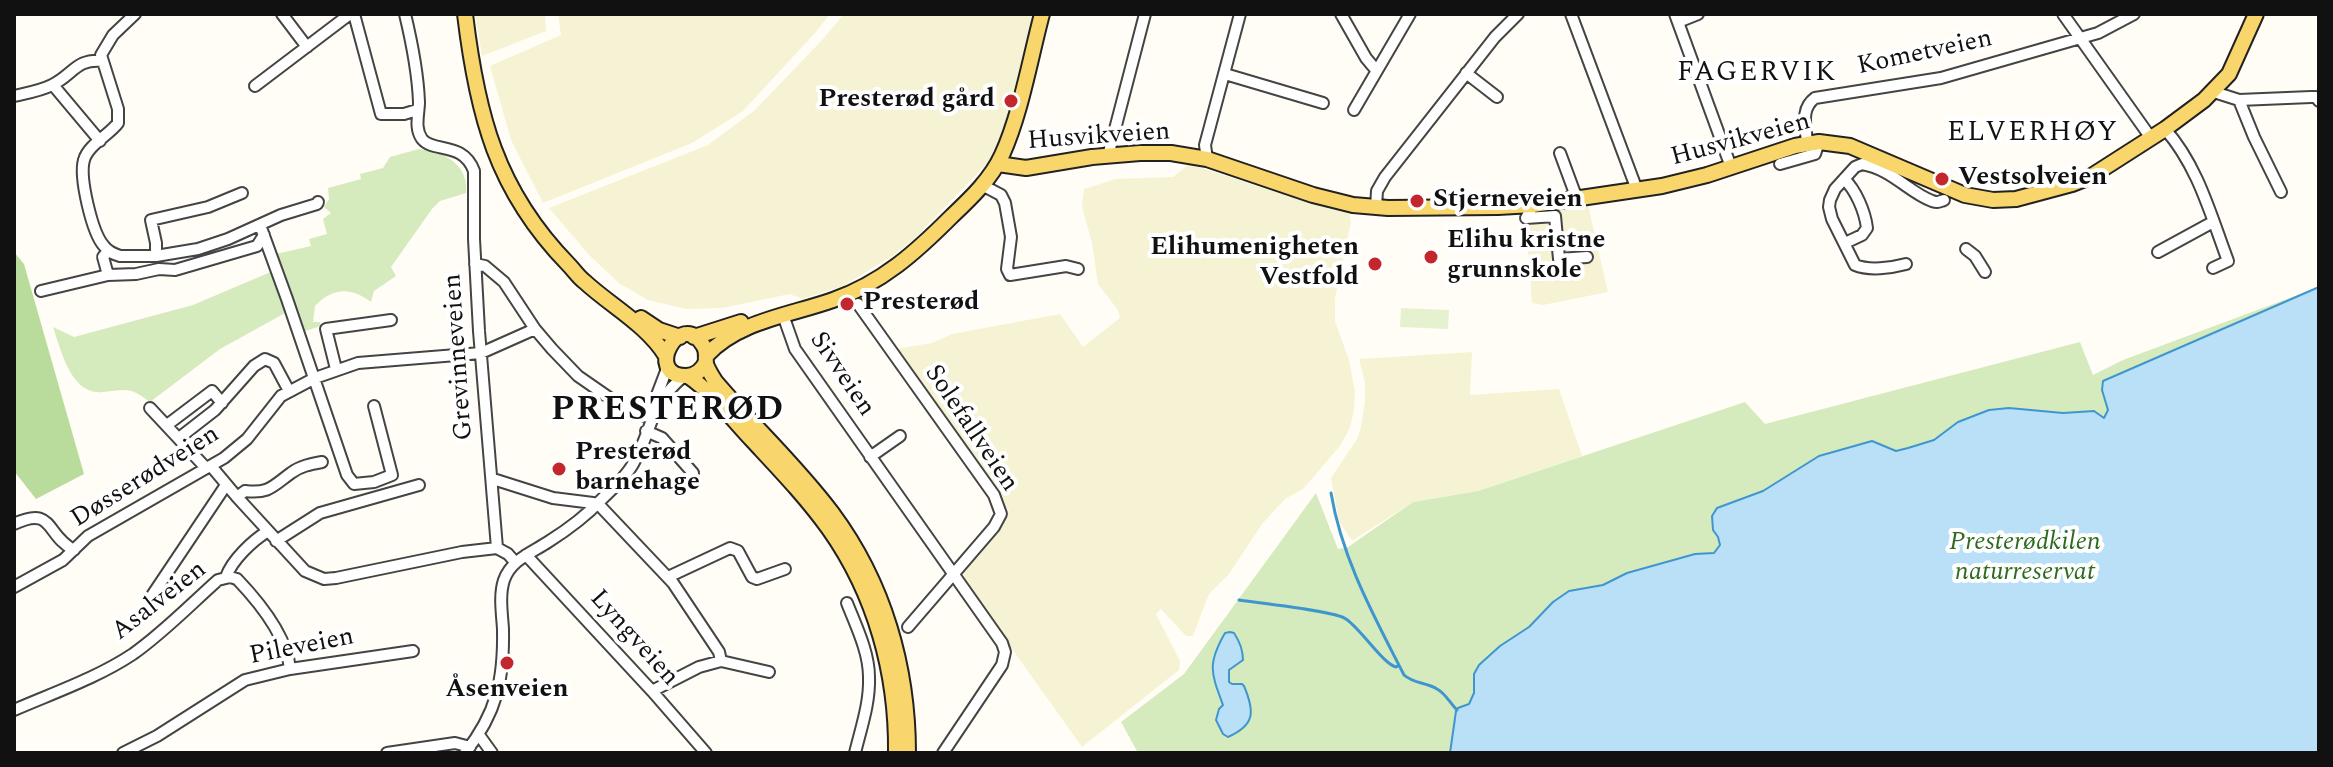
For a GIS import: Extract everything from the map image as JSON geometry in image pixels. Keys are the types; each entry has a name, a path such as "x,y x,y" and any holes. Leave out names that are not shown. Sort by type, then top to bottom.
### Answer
{"main road":[{"path":"465,14 476,91 489,138 525,213 584,282 652,337 675,373 686,376 708,392 799,491 830,531 851,566 872,609 888,666 896,753"},
{"path":"686,376 701,370 706,359 727,336 855,292 899,266 923,245 982,185 998,164 1014,121 1042,14"},
{"name":"Husvikveien","path":"998,164 1026,168 1157,152 1207,159 1330,200 1376,207 1452,208 1533,205 1676,183 1813,143 1850,146 1965,195 2003,201 2028,198 2081,181 2165,129 2214,92 2229,74 2256,14"},
{"path":"572,268 655,328 702,343 715,381 796,469 832,514 867,570 887,616 900,664 908,753"},
{"path":"667,361 670,344 687,337 750,320 780,316"}],"street":[{"path":"135,14 102,52 119,119 116,126 86,155 83,165 92,218 108,251 120,256 156,256 198,249 262,230 281,215 318,202"},
{"path":"282,14 307,47"},
{"path":"255,86 352,14 381,114 404,114 417,110 419,102 405,14"},
{"path":"1108,156 1145,14"},
{"path":"1207,159 1205,145 1240,14"},
{"path":"1341,14 1376,70"},
{"path":"1354,110 1410,14"},
{"path":"1376,207 1377,191 1385,177 1495,37 1518,14"},
{"path":"1571,14 1637,190"},
{"path":"1698,14 1677,18 1731,167"},
{"path":"2063,14 2151,138"},
{"name":"Kometveien","path":"1813,143 1804,112 1815,98 1932,80 2108,29 2134,14"},
{"path":"14,96 53,85 78,65 92,60 103,61"},
{"path":"1466,73 1497,97"},
{"path":"1225,74 1323,103"},
{"path":"53,85 100,141"},
{"path":"2214,92 2239,100 2316,97 2319,101"},
{"path":"2239,100 2281,192"},
{"name":"Grevinneveien","path":"417,110 416,119 422,139 458,152 470,163 474,181 475,264 497,548"},
{"path":"2165,129 2192,169 2228,261 2213,268"},
{"path":"1780,164 1815,154 1813,143"},
{"path":"1560,153 1577,199"},
{"path":"1906,264 1860,268 1851,259 1832,219 1829,207 1831,195 1855,167 1868,164 1929,200 1944,200"},
{"path":"1844,179 1850,184 1863,211 1867,228 1862,235 1845,243"},
{"path":"982,185 1001,195 1005,203 1011,237 1007,269 1010,275 1066,266 1078,269"},
{"path":"156,256 151,220 199,209 242,193"},
{"path":"1533,205 1526,218 1555,216 1559,259 1587,257"},
{"path":"2158,252 2213,222"},
{"path":"41,291 108,275 175,270 202,264 257,246 262,230"},
{"path":"262,230 347,475 354,484 374,482 392,475 374,406"},
{"path":"1966,249 1975,256 1985,272"},
{"path":"108,251 103,257 108,275"},
{"path":"475,264 485,266 504,282 535,329 578,376 627,410 651,418"},
{"name":"Solefallveien","path":"858,304 999,505 1001,514 908,627"},
{"name":"Sivveien","path":"780,316 795,349 1000,640 1009,658 943,753"},
{"path":"336,369 326,329 391,320"},
{"name":"Døsserødveien","path":"14,587 63,560 88,536 240,446 272,405 289,391 315,378 336,369 382,360 481,353 535,329"},
{"name":"Døsserødveien","path":"179,438 222,403 254,366 265,359 274,363 289,391"},
{"path":"651,418 667,361"},
{"path":"387,753 455,743 467,750 479,735 499,689 503,663 501,588 505,577 515,562 558,535 597,504 629,471 651,418 665,395 686,376"},
{"name":"Døsserødveien","path":"167,425 212,391 222,403"},
{"path":"150,408 305,571 324,579 497,548 515,562"},
{"path":"646,431 662,438 693,473"},
{"name":"Sivveien","path":"870,457 900,436"},
{"path":"237,497 245,491 260,493 271,489 292,472 322,462"},
{"path":"493,479 553,498 597,504 668,577 719,652 721,661"},
{"path":"151,597 226,485"},
{"path":"276,541 320,513 419,485"},
{"path":"14,524 39,517 66,546 74,550"},
{"path":"226,577 231,566 268,531"},
{"path":"668,577 730,548 738,551 752,577 757,579 785,569"},
{"name":"Lyngveien","path":"526,555 706,753"},
{"name":"Asalveien","path":"14,710 122,661 159,633 218,580 226,577 237,579 265,614 285,644 290,669"},
{"path":"847,603 864,649 869,675 868,698 855,753"},
{"name":"Pileveien","path":"123,753 157,736 245,680 290,669 413,651"},
{"path":"652,691 699,667 721,661 769,672"},
{"path":"479,735 492,753"}],"shaded area":[{"path":"475,14 545,14 546,31 482,56"},
{"path":"558,14 830,14 743,111 692,143 543,203 511,140 490,66 561,35"},
{"path":"844,14 1038,14 999,151 914,239 892,256 843,286 802,299 790,294 722,308 686,309 648,300 620,284 589,255 549,208 708,145 755,110"},
{"path":"1189,164 1349,213 1351,222 1335,298 1335,321 1349,360 1355,392 1354,410 1350,428 1340,446 1303,489 1285,499 1262,524 1229,574 1209,594 1193,636 1186,636 1161,609 1156,614 1180,661 1179,670 1082,747 965,579 967,565 1009,511 896,352 901,348 932,343 952,334 1060,314 1083,347 1120,318 1118,310 1098,284 1092,243 1082,207 1084,189 1116,179 1173,177"},
{"path":"1588,205 1608,292 1543,305 1532,303 1526,221 1560,209"},
{"path":"1472,352 1470,395 1559,389 1582,456 1478,491 1413,502 1353,540 1339,521 1331,478 1357,439 1361,427 1365,382 1359,359"}],"green space":[{"path":"419,149 453,161 463,174 466,193 440,201 432,209 391,267 396,276 374,291 371,302 349,292 335,292 315,306 313,322 320,322 321,326 302,332 276,254 311,246 309,239 327,234 323,219 331,213 324,207 329,199 328,188 361,179 360,174 383,168 390,157"},
{"path":"14,252 24,264 84,474 36,499 14,471"},
{"path":"273,271 287,312 220,349 150,402 128,390 103,392 83,387 69,370 53,327 74,337 193,305"},
{"name":"Presterødkilen naturreservat","path":"2319,287 2319,753 1138,753 1121,722 1184,674 1316,493 1338,549 1348,547 1413,502 1478,491 1745,402 1765,424 2080,342 2093,375 2123,360"},
{"path":"1401,308 1449,310 1448,329 1400,327"}],"water":[{"name":"Presterødkilen naturreservat","path":"2319,287 2319,753 1450,753 1456,711 1469,704 1474,693 1474,674 1479,665 1500,646 1529,627 1553,602 1569,591 1603,585 1627,573 1695,554 1714,553 1720,545 1713,530 1712,516 1717,508 1763,491 1819,456 1872,441 1896,451 1908,448 1934,440 1958,422 1989,410 2094,411 2104,418 2108,410 2102,390 2103,381"},
{"path":"1225,633 1234,633 1239,643 1243,660 1229,670 1229,682 1244,686 1251,710 1243,728 1228,737 1216,720 1223,705 1213,661"}],"waterway":[{"path":"1331,493 1351,564 1404,675 1440,691 1457,710"},
{"path":"1239,600 1339,616 1352,624 1385,660 1396,667 1399,665"}],"place":[{"name":"Presterød gård","path":"1011,101"},
{"name":"Vestsolveien","path":"1942,179"},
{"name":"Stjerneveien","path":"1417,201"},
{"name":"Elihu kristne grunnskole","path":"1431,257"},
{"name":"Elihumenigheten Vestfold","path":"1375,264"},
{"name":"Presterød","path":"847,304"},
{"name":"Presterød barnehage","path":"559,469"},
{"name":"Åsenveien","path":"507,663"}],"district":[{"name":"FAGERVIK","path":"1757,75"},
{"name":"ELVERHØY","path":"2033,135"},
{"name":"PRESTERØD","path":"668,412"}]}
